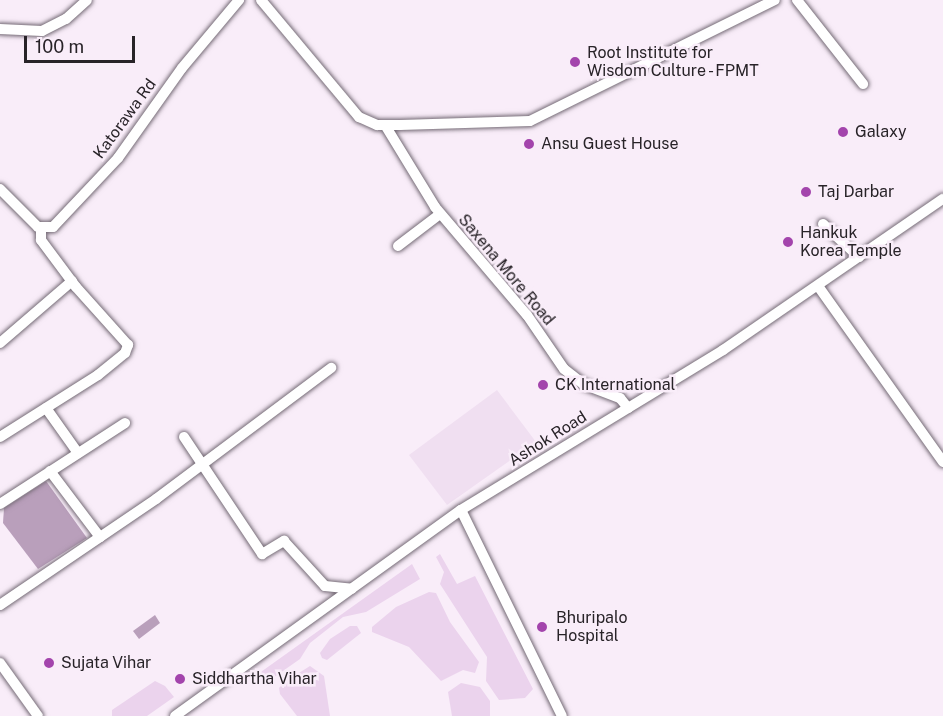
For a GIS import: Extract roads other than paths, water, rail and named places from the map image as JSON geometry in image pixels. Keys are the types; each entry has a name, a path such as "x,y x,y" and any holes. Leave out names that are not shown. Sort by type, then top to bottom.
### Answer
{"street":[{"path":"0,29 42,31 66,19 87,0"},
{"name":"Katorawa Rd","path":"41,228 53,227 118,158 182,68 239,0"},
{"path":"261,0 359,117 385,125 530,121 775,0"},
{"path":"797,0 863,84"},
{"name":"Saxena More Road","path":"385,125 440,214 527,315 564,369 590,388 620,398 627,408"},
{"path":"0,189 41,228 41,240 72,281 128,345 125,353 98,375 0,437"},
{"name":"Ashok Road","path":"175,716 461,510 627,408 818,286 943,199"},
{"path":"398,246 440,214"},
{"path":"823,224 860,257"},
{"path":"0,343 72,281"},
{"path":"818,286 943,462"},
{"path":"0,605 202,465 331,368"},
{"path":"46,408 78,453"},
{"path":"2,499 125,423"},
{"path":"184,437 262,554 284,541 325,586 352,590"},
{"path":"50,471 100,537"},
{"path":"461,510 562,716"},
{"path":"0,663 38,716"}],"place":[{"name":"Root Institute for Wisdom Culture - FPMT","path":"575,62"},
{"name":"Galaxy","path":"843,132"},
{"name":"Ansu Guest House","path":"529,144"},
{"name":"Taj Darbar","path":"806,192"},
{"name":"Hankuk Korea Temple","path":"788,242"},
{"name":"CK International","path":"543,385"},
{"name":"Bhuripalo Hospital","path":"542,627"},
{"name":"Sujata Vihar","path":"49,663"},
{"name":"Siddhartha Vihar","path":"180,679"}]}
